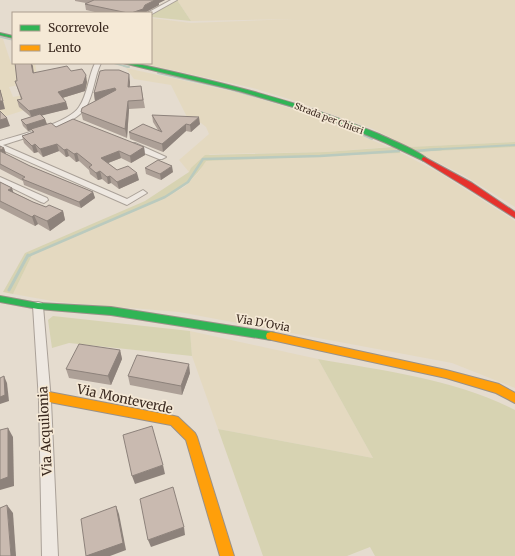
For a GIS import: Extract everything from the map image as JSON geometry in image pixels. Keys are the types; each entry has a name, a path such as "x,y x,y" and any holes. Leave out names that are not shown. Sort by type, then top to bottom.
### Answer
{"main road":[{"path":"0,34 12,37"},
{"name":"Strada per Chieri","path":"130,64 256,93 318,112 378,137 415,155 453,176 515,216"},
{"name":"Via D'Ovia","path":"0,299 38,306 111,311 278,337 446,374 499,389 515,398"},
{"name":"Via Monteverde","path":"44,396 174,420 191,437 227,556"}],"street":[{"path":"152,12 175,0"},
{"path":"0,144 72,121 80,113 84,106 98,64"},
{"path":"126,142 162,157"},
{"path":"0,144 127,202 143,193"},
{"path":"0,180 44,200"},
{"name":"Via Acquilonia","path":"38,306 44,396 50,556"}],"shaded area":[{"path":"177,0 515,0 515,142 409,147 373,129 289,99 253,88 145,64 152,64 152,18 191,23 297,19 191,21"},
{"path":"177,0 191,21 152,17 152,13"},
{"path":"0,38 3,39 12,64 35,64 38,81 9,87 13,97 88,82 87,90 0,118"},
{"path":"126,68 240,93 313,115 388,147 326,152 210,154 189,172 179,160 209,134 206,127 201,123 189,121 171,85 134,79"},
{"path":"515,142 515,147 417,152 409,147"},
{"path":"393,147 401,153 206,161 189,181 169,196 32,255 13,294 3,292 25,253 145,201 189,172 191,168 205,155 326,152"},
{"path":"515,147 515,207 465,176 417,152"},
{"path":"401,153 438,172 515,221 515,388 452,363 179,312 58,302 13,294 32,255 169,196 184,187 199,172 205,161"},
{"path":"53,316 190,331 192,356 69,343 52,348 48,320"},
{"path":"190,331 318,359 373,458 218,429 192,356"},
{"path":"318,359 394,372 444,383 492,399 515,410 515,556 375,556 370,547 347,556 263,556 218,429 373,458"}],"building":[{"path":"94,0 155,0 145,5 143,9 134,12 123,12 85,4"},
{"path":"15,64 31,64 33,73 67,66 71,71 82,69 86,75 83,84 58,92 66,102 29,111 17,100 22,99 15,81 17,81"},
{"path":"119,70 129,74 128,87 141,86 143,100 128,101 125,129 81,112 82,108 116,90 115,88 94,93 100,71"},
{"path":"0,90 3,101 0,101"},
{"path":"0,111 7,118 0,120"},
{"path":"40,114 45,119 26,125 21,120"},
{"path":"152,115 199,117 190,125 186,124 162,144 129,132 143,124 162,132"},
{"path":"73,119 144,147 130,156 119,151 101,158 117,170 128,166 137,173 117,182 110,176 107,177 100,171 96,173 89,167 92,165 77,153 74,154 67,149 64,150 57,144 40,149 35,144 32,146 22,136 34,132 31,129 51,123 56,127"},
{"path":"0,151 30,166 93,192 79,202 22,179 25,177 0,164"},
{"path":"158,160 172,166 160,174 145,168"},
{"path":"0,182 12,188 8,190 33,202 46,207 49,205 63,211 47,221 34,215 32,217 0,201"},
{"path":"79,344 120,350 108,376 66,369"},
{"path":"137,355 189,364 181,386 128,376"},
{"path":"4,376 5,395 0,397 0,378"},
{"path":"152,426 163,465 132,476 123,435"},
{"path":"8,428 8,477 0,480 0,430"},
{"path":"173,487 184,527 148,540 140,499"},
{"path":"7,505 11,556 0,556 0,508"},
{"path":"116,506 123,543 86,556 81,519"}],"waterway":[{"path":"0,37 12,40"},
{"path":"117,64 125,66"},
{"path":"125,66 129,67"},
{"path":"158,73 229,89 300,109"},
{"path":"330,120 372,139"},
{"path":"438,149 515,145"},
{"path":"415,151 438,149"},
{"path":"424,150 438,149"},
{"path":"28,256 165,197 188,182 203,159 320,156 399,151"},
{"path":"9,290 28,255"}],"traffic: fast":[{"path":"0,34 12,37"},
{"path":"131,64 203,80 316,112 389,141 424,159"},
{"path":"0,299 38,306 111,311 271,336"}],"traffic: slow":[{"path":"271,336 446,374 499,389 515,398"},
{"path":"44,396 174,421 191,437 227,556"}],"traffic: jam":[{"path":"424,159 469,185 515,216"}]}
